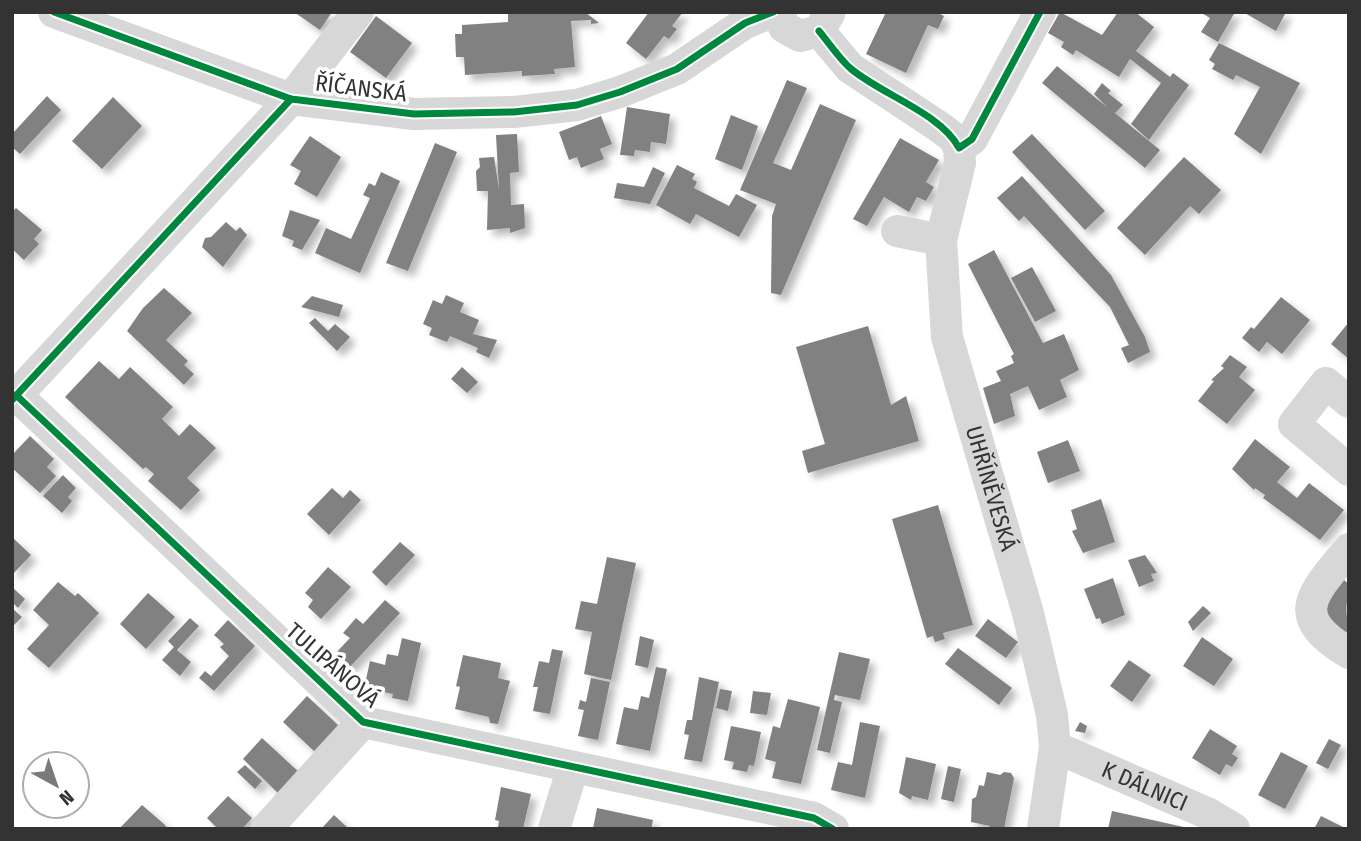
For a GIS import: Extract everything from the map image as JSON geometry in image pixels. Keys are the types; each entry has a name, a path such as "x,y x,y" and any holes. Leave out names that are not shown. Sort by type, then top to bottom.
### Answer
{"street":[{"path":"54,12 291,99 358,12"},
{"path":"779,12 784,26 791,32 809,35 824,22 850,68 939,126 954,138 959,148 972,139 1040,12"},
{"name":"ŘÍČANSKÁ","path":"14,398 291,99 414,114 513,112 577,105 621,92 677,69 751,16"},
{"name":"UHŘÍNĚVESKÁ","path":"959,148 960,163 941,240 947,337 1028,613 1052,715 1055,747 1043,829"},
{"path":"897,231 941,240"},
{"path":"1349,402 1326,383 1294,424 1349,470"},
{"name":"TULIPÁNOVÁ","path":"14,398 363,722 814,818 833,829"},
{"path":"1349,549 1314,594 1311,611 1316,628 1349,653"},
{"path":"266,829 363,722"},
{"name":"K DÁLNICI","path":"1055,747 1209,814 1234,829"},
{"path":"554,829 573,767"}],"building":[{"path":"294,12 332,12 320,30"},
{"path":"585,12 599,23 591,24 591,20 571,21 575,67 554,69 555,74 522,76 522,71 465,75 464,57 456,57 455,34 462,34 462,25 508,22 508,14"},
{"path":"649,12 683,12 672,26 677,29 669,39 664,36 646,59 626,43"},
{"path":"886,12 936,12 944,16 938,29 928,25 906,73 866,54"},
{"path":"1060,12 1102,35 1118,12 1135,12 1154,27 1136,51 1170,77 1173,73 1189,85 1149,140 1131,124 1161,83 1130,59 1119,77 1076,50 1073,55 1061,47 1064,42 1048,33"},
{"path":"1200,12 1235,12 1218,42 1201,32 1210,18"},
{"path":"1243,12 1286,12 1276,31"},
{"path":"376,16 412,43 386,78 350,52"},
{"path":"1219,43 1300,83 1261,154 1234,134 1260,87 1236,75 1233,80 1212,69 1215,64 1209,60"},
{"path":"1057,66 1108,108 1094,94 1102,83 1111,91 1108,93 1123,105 1115,113 1160,150 1145,168 1042,83"},
{"path":"787,80 807,88 773,163 791,170 820,104 856,120 781,295 771,293 772,216 776,204 740,190"},
{"path":"47,96 61,110 20,154 12,147 12,134"},
{"path":"113,97 142,126 102,169 72,141"},
{"path":"627,107 670,114 666,144 651,142 650,152 635,150 634,156 620,155"},
{"path":"731,115 758,126 742,170 715,159"},
{"path":"601,116 612,144 600,149 604,159 581,168 577,157 569,160 559,132"},
{"path":"517,134 519,172 510,173 511,205 524,204 525,228 510,233 510,228 487,230 488,191 477,191 476,171 480,167 479,158 494,157 499,190 496,135"},
{"path":"1032,134 1105,211 1085,230 1012,152"},
{"path":"310,136 341,157 317,197 294,184 301,171 290,165"},
{"path":"900,138 939,160 926,182 934,187 926,201 917,197 909,212 884,197 867,226 853,219"},
{"path":"435,143 457,152 408,271 386,263"},
{"path":"1184,157 1221,190 1199,214 1190,206 1145,255 1117,228"},
{"path":"677,165 695,174 692,179 697,182 694,188 729,206 736,194 757,205 739,237 696,214 690,224 656,205"},
{"path":"653,167 665,173 650,204 614,198 617,183 644,187"},
{"path":"381,172 400,181 360,273 315,253 326,228 351,239 370,198 363,195 369,183 375,186"},
{"path":"1022,176 1111,275 1145,337 1150,352 1128,363 1121,348 1129,345 1110,307 1024,216 1019,221 997,198"},
{"path":"16,208 42,230 34,239 39,244 24,260 12,249 12,212"},
{"path":"290,210 320,220 302,250 292,246 294,241 282,236"},
{"path":"226,222 236,231 240,227 247,235 223,267 202,247 205,238 211,237"},
{"path":"994,250 1043,343 1064,334 1079,370 1060,380 1067,397 1039,410 1028,386 1010,394 1015,416 994,424 983,388 1001,381 996,371 1014,363 1011,356 1014,354 968,264"},
{"path":"1032,267 1056,311 1035,322 1011,278"},
{"path":"164,288 192,313 166,340 188,361 184,365 194,374 184,385 127,331 143,308"},
{"path":"446,295 464,303 460,312 479,320 473,334 497,340 489,358 476,352 478,348 450,336 447,342 429,335 432,328 423,324 433,300 442,304"},
{"path":"312,296 343,305 339,317 301,307"},
{"path":"1281,297 1310,320 1282,354 1267,342 1259,352 1242,338 1251,327 1254,329"},
{"path":"315,318 328,331 335,324 350,337 337,351 309,323"},
{"path":"1349,322 1349,359 1331,344"},
{"path":"868,326 891,405 906,396 919,441 808,473 802,451 825,444 796,347"},
{"path":"1230,355 1247,367 1239,377 1255,390 1227,424 1198,401 1214,381 1211,380 1224,368 1221,366"},
{"path":"99,361 119,379 130,367 173,407 162,419 179,436 190,424 216,448 187,478 200,490 181,510 148,481 154,474 146,467 143,469 65,397"},
{"path":"462,367 478,382 467,393 451,379"},
{"path":"30,436 54,459 47,467 56,476 40,493 12,468 12,455"},
{"path":"1255,439 1290,467 1277,482 1297,498 1309,483 1344,510 1320,540 1263,498 1265,495 1255,488 1254,490 1232,469"},
{"path":"1068,440 1080,471 1048,483 1037,452"},
{"path":"63,475 76,488 68,497 72,501 62,513 43,496"},
{"path":"332,488 343,498 350,490 361,500 329,535 307,514"},
{"path":"1101,499 1115,542 1083,553 1072,531 1077,529 1071,510"},
{"path":"938,505 973,625 943,633 945,639 935,642 933,636 927,638 892,519"},
{"path":"12,537 31,555 12,575"},
{"path":"400,542 415,555 386,586 372,572"},
{"path":"1145,555 1157,573 1151,574 1154,581 1139,587 1128,560"},
{"path":"607,557 636,563 611,680 584,674 592,632 575,629 581,601 597,604"},
{"path":"328,567 351,587 321,619 308,607 313,600 305,593"},
{"path":"1340,577 1349,584 1346,610 1349,633 1345,637 1322,610"},
{"path":"1113,578 1125,615 1102,624 1100,618 1096,619 1084,589"},
{"path":"58,582 75,596 78,593 99,613 49,668 27,649 49,625 33,610"},
{"path":"12,587 25,599 18,608 12,602"},
{"path":"148,593 175,617 146,649 120,624"},
{"path":"385,600 400,613 348,669 333,656 350,638 343,633 356,618 363,624"},
{"path":"1203,606 1211,613 1193,631 1188,622"},
{"path":"12,608 22,617 12,627"},
{"path":"190,618 199,626 177,650 191,662 180,676 162,660 174,647 168,641"},
{"path":"988,619 1018,642 1006,658 975,636"},
{"path":"228,620 255,646 214,691 199,678 205,671 211,676 229,656 220,647 224,644 214,635"},
{"path":"640,636 654,640 648,668 635,665"},
{"path":"1202,637 1233,659 1214,686 1183,666"},
{"path":"402,638 421,643 408,701 392,698 393,694 379,691 380,687 365,684 370,661 385,665 387,654 398,656"},
{"path":"958,648 1012,688 999,705 945,664"},
{"path":"552,649 563,651 550,714 533,711 538,687 533,687 539,661 549,663"},
{"path":"839,652 870,659 860,700 835,695 834,700 842,702 830,753 817,750"},
{"path":"463,655 501,663 498,678 510,681 498,724 490,723 489,717 455,709 460,687 456,686"},
{"path":"1129,660 1151,675 1132,702 1110,686"},
{"path":"656,667 667,669 650,751 616,744 624,707 638,710 641,696 649,698"},
{"path":"699,677 719,682 702,762 684,759 689,735 684,734 687,720 692,720"},
{"path":"591,678 610,682 598,740 578,736 584,710 578,709 580,700 586,702"},
{"path":"720,689 732,691 728,711 716,708"},
{"path":"753,691 771,693 767,715 750,713"},
{"path":"307,696 338,725 314,751 283,722"},
{"path":"788,699 820,707 801,784 772,778 776,762 765,759 773,726 780,728"},
{"path":"860,722 880,726 865,798 831,790 838,762 852,765"},
{"path":"1080,722 1087,726 1085,733 1075,731"},
{"path":"731,726 761,732 754,766 749,765 747,772 732,769 734,762 724,760"},
{"path":"1210,729 1237,746 1232,754 1238,758 1232,767 1226,764 1220,775 1192,758"},
{"path":"262,738 301,774 281,796 243,759"},
{"path":"1329,739 1341,745 1328,769 1316,763"},
{"path":"1281,752 1308,766 1285,809 1258,795"},
{"path":"906,757 936,764 928,800 912,796 911,800 899,793"},
{"path":"245,765 262,781 255,789 237,772"},
{"path":"948,766 961,769 954,802 941,799"},
{"path":"987,772 1000,775 1004,772 1011,773 1014,778 1004,829 990,829 990,826 971,822 972,799 976,797 979,785 984,786"},
{"path":"501,787 531,794 523,829 498,827 499,821 495,820"},
{"path":"228,796 252,818 242,829 218,829 207,818"},
{"path":"142,805 164,824 168,829 119,829"},
{"path":"597,808 653,820 651,829 593,829"},
{"path":"1112,811 1188,828 1188,829 1108,829"},
{"path":"334,815 349,829 321,829"},
{"path":"1321,816 1347,829 1314,829"}],"cycle path":[{"path":"54,12 291,99 414,114 514,112 577,105 620,92 677,69 745,23 773,12"},
{"path":"819,31 850,68 939,124 959,148 972,139 1040,12"},
{"path":"12,400 291,99"},
{"path":"16,395 363,722 814,818 833,829"}]}
